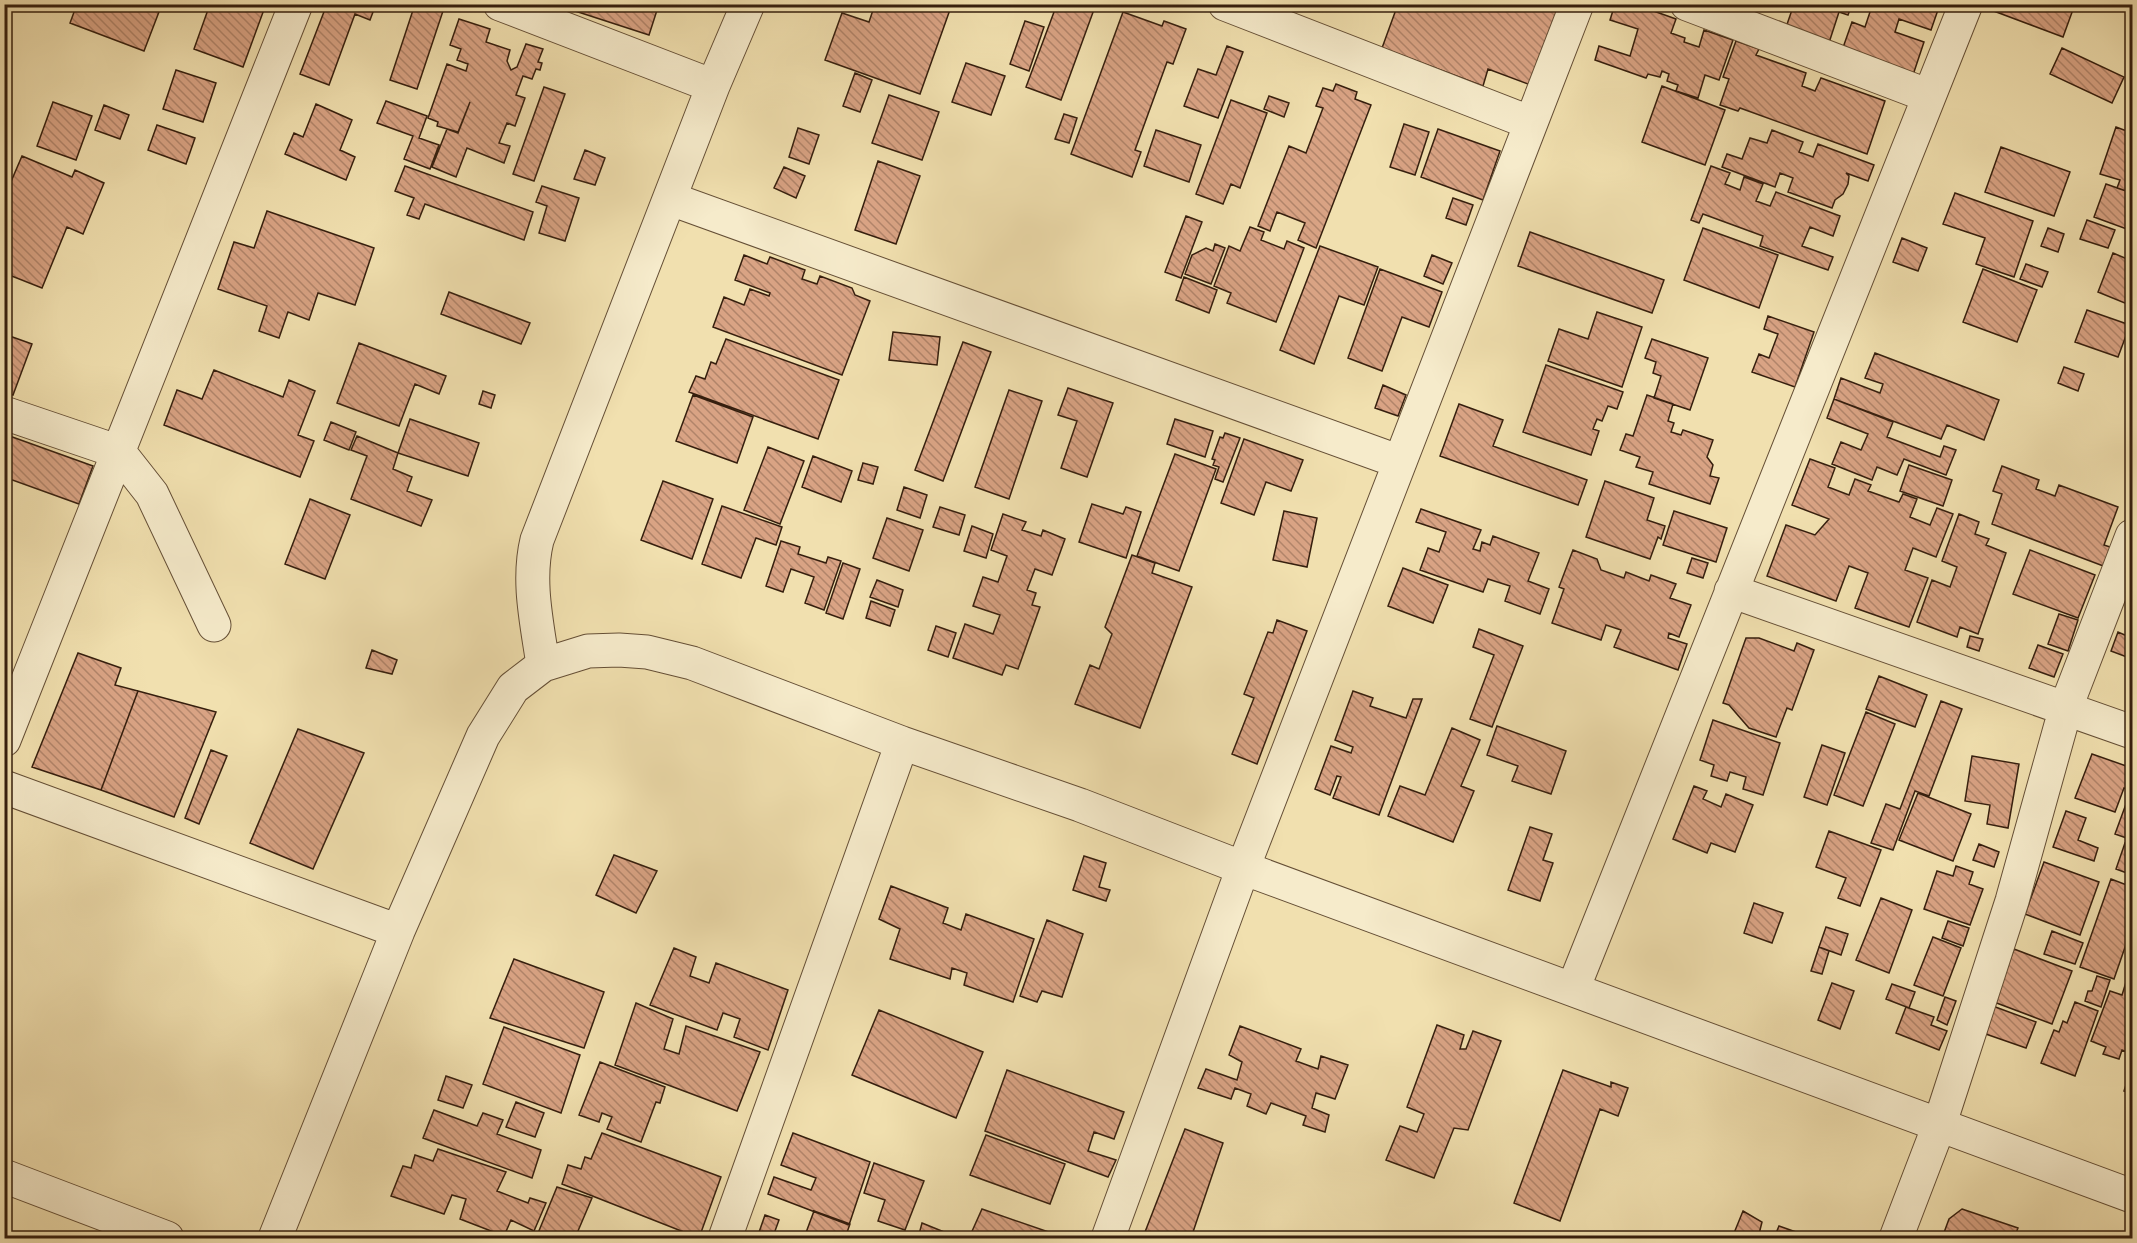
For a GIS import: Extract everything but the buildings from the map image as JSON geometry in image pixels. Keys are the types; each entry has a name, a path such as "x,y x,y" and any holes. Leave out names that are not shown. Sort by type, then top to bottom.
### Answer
{"street":[{"path":"4,740 296,4"},
{"path":"500,4 713,86"},
{"path":"543,665 532,574 532,559 537,540 713,86 748,4"},
{"path":"1225,4 1531,123"},
{"path":"1108,1239 1243,868 1577,4"},
{"path":"1687,4 1929,96"},
{"path":"1573,989 1966,4"},
{"path":"671,199 1400,462"},
{"path":"4,412 119,452 152,494 214,624"},
{"path":"1896,1239 1940,1123 2012,901 2066,707 2133,536"},
{"path":"1731,591 2133,732"},
{"path":"275,1239 399,931 483,736 513,688 543,665 588,651 619,650 647,652 692,663 902,743 1080,805 1243,868 2133,1196"},
{"path":"725,1239 902,743"},
{"path":"4,787 399,931"},
{"path":"4,1176 167,1239"}]}
